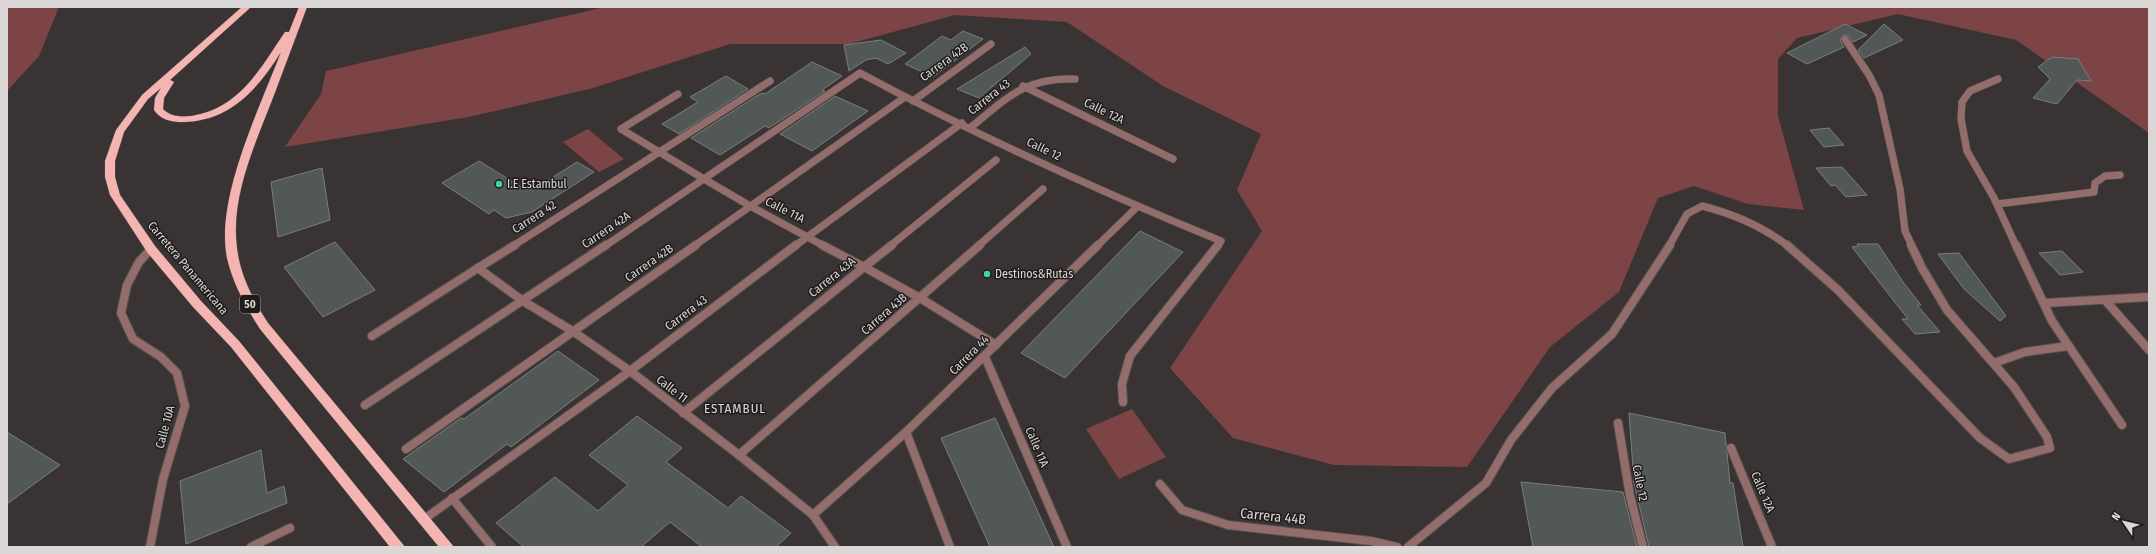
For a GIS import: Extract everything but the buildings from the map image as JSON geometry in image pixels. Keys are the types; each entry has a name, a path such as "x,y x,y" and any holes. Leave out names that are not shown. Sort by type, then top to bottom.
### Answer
{"highway":[{"name":"Carretera Panamericana","path":"247,7 145,97 132,113 119,132 110,161 110,177 115,195 151,249 197,304 235,344 398,547"},
{"path":"193,54 160,93 157,103 158,111 164,117 176,120 199,118 230,106 251,87 301,12"},
{"name":"50","path":"301,12 261,119 233,200 231,246 237,272 244,292 264,326 423,520 447,547"}],"street":[{"path":"1408,547 1486,483 1511,440 1552,388 1612,334 1665,253 1687,214 1702,206 1738,215 1757,224 1778,236 1811,262 1980,438 2009,459 2050,448 2047,437 2014,387 1947,310 1922,268 1905,231 1900,189 1879,95 1869,74 1845,39"},
{"name":"Carrera 42B","path":"913,101 991,44"},
{"name":"Calle 12","path":"860,73 913,101 1137,207 1221,241 1130,356 1122,384 1123,402"},
{"name":"Carrera 42A","path":"365,405 523,301 860,73"},
{"path":"1023,86 1049,78 1075,78"},
{"path":"1998,79 1970,91 1962,102 1961,119 1967,151 1997,204 2045,303 2052,321 2122,425"},
{"name":"Carrera 42","path":"372,336 658,151 770,81"},
{"name":"Carrera 43","path":"423,520 630,371 809,236 1023,86"},
{"name":"Calle 12A","path":"1023,86 1173,159"},
{"name":"Calle 11A","path":"678,94 621,129 752,207 809,236 920,298 996,345"},
{"name":"Carrera 42B","path":"406,449 752,207 905,97"},
{"name":"Carrera 43A","path":"683,413 996,160"},
{"path":"1997,204 2094,192 2095,183 2105,176 2120,175"},
{"name":"Carrera 43B","path":"739,455 1043,190"},
{"name":"Carrera 44","path":"813,515 906,432 986,357 996,345 1137,207"},
{"name":"Calle 10A","path":"150,547 163,479 185,406 177,373 161,357 133,339 121,313 127,285 139,262 151,249"},
{"name":"Calle 11","path":"478,268 523,301 574,332 630,371 739,455 813,515 835,547"},
{"path":"2045,303 2149,297"},
{"path":"2105,300 2149,350"},
{"path":"1994,363 2025,352 2068,346"},
{"name":"Calle 11A","path":"986,357 1067,547"},
{"name":"Calle 12","path":"1618,422 1630,496 1643,547"},
{"path":"906,432 950,547"},
{"name":"Calle 12A","path":"1731,448 1772,547"},
{"name":"Carrera 44B","path":"1160,484 1182,510 1228,525 1371,541 1397,547"},
{"path":"452,498 492,547"},
{"path":"252,547 290,528"}],"shaded area":[{"path":"7,7 59,7 39,56 7,91"},
{"path":"605,7 2149,7 2149,133 2016,40 1898,14 1797,38 1778,59 1778,116 1804,210 1748,204 1694,186 1658,198 1619,292 1550,347 1467,467 1334,465 1233,438 1170,368 1262,231 1237,190 1261,134 1163,86 1067,22 955,15 849,44 730,44 593,88 469,117 285,147 321,94 326,71"},
{"path":"588,129 624,159 599,172 563,142"},
{"path":"1132,409 1166,457 1119,479 1086,429"}],"place":[{"name":"I.E Estambul","path":"499,184"},
{"name":"Destinos&Rutas","path":"987,274"}],"district":[{"name":"ESTAMBUL","path":"735,408"}]}
